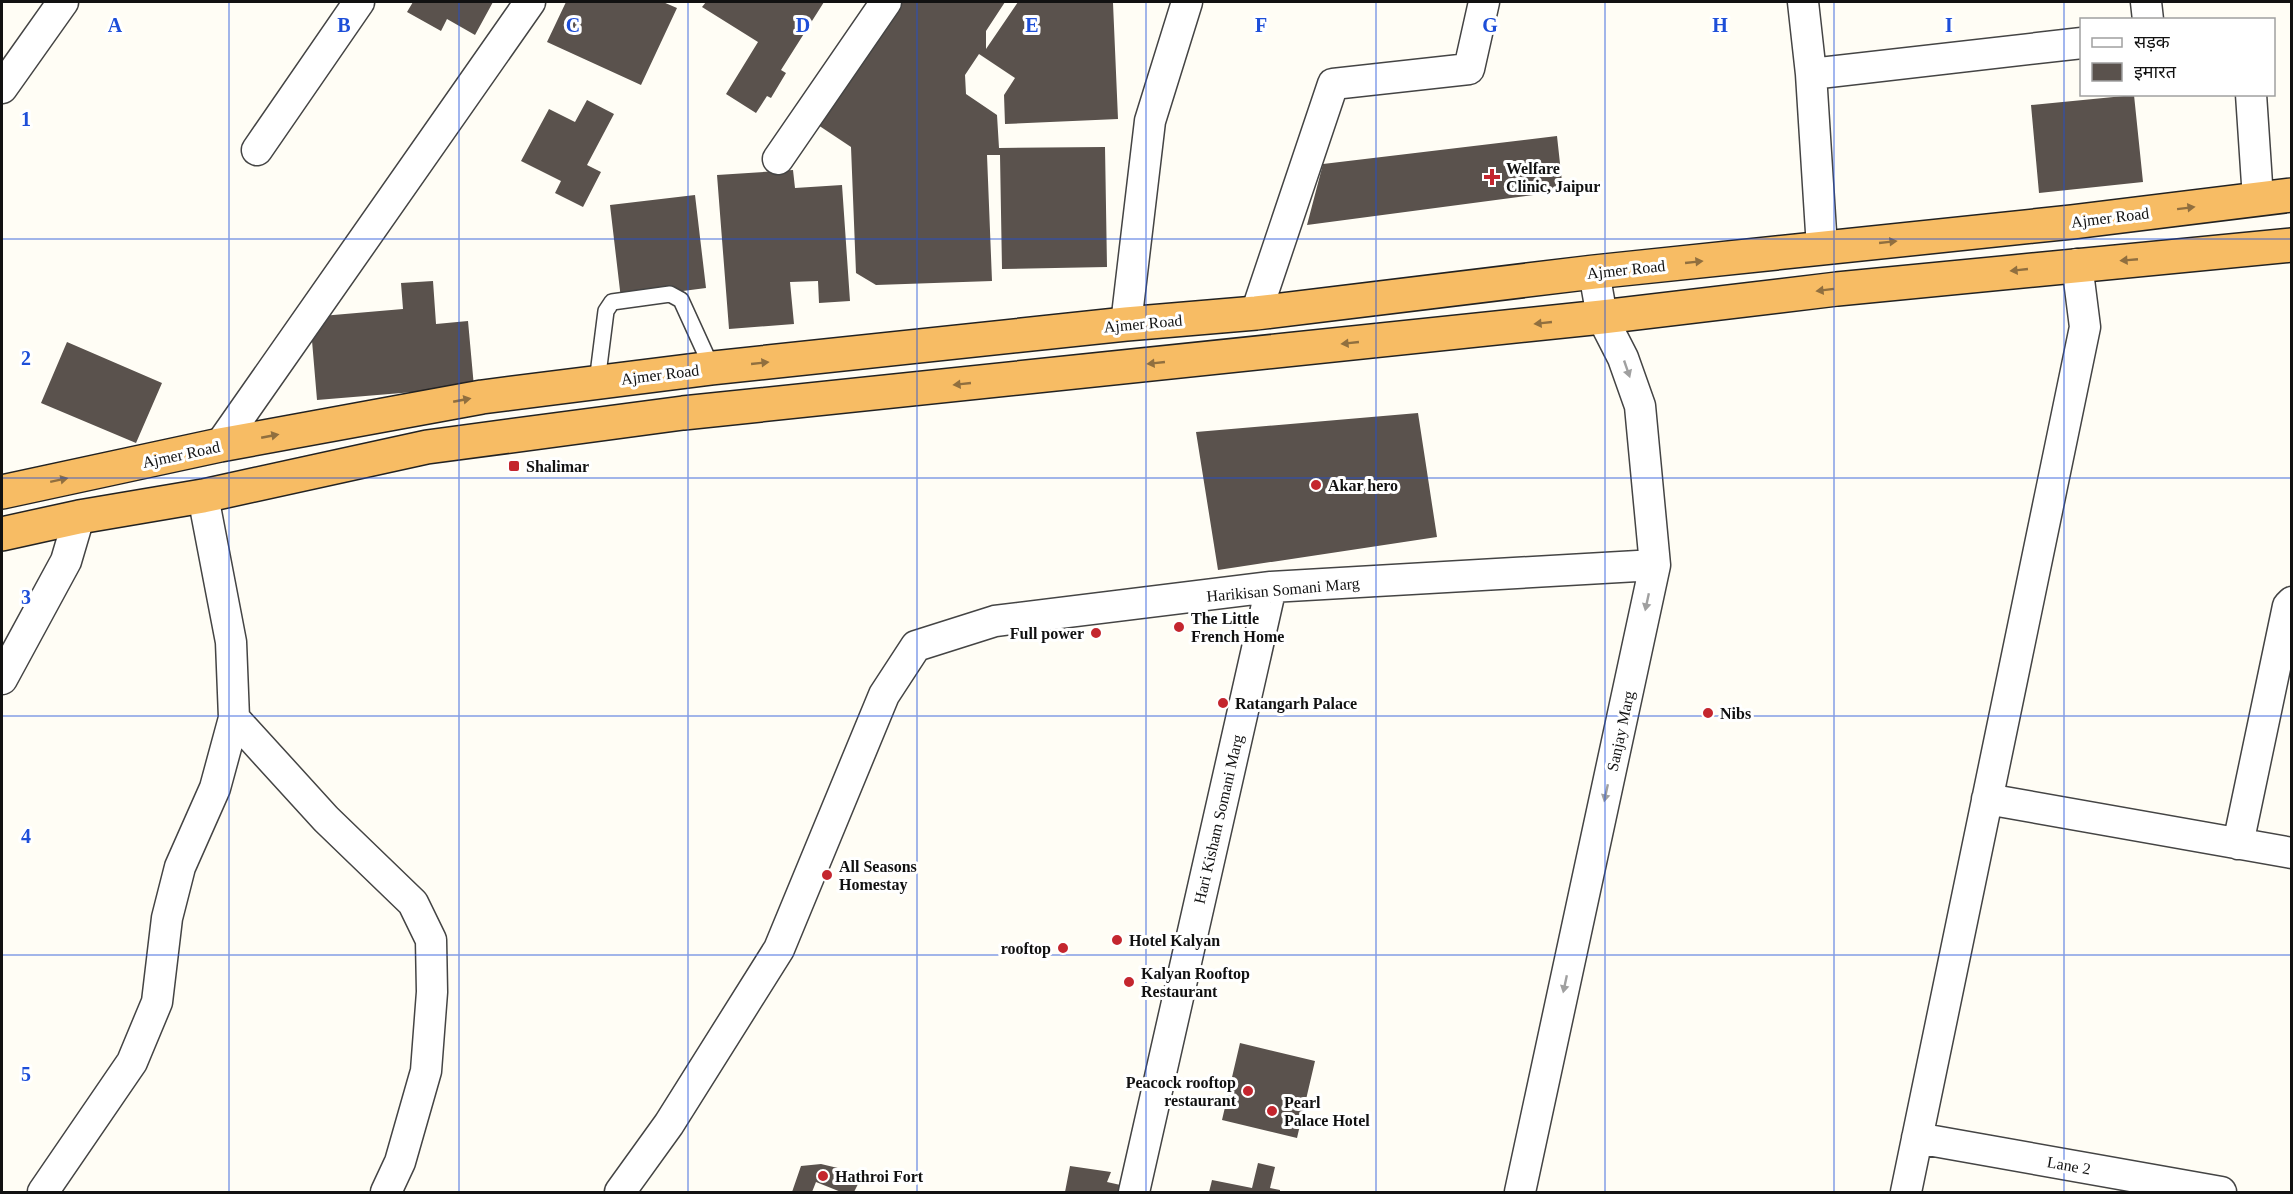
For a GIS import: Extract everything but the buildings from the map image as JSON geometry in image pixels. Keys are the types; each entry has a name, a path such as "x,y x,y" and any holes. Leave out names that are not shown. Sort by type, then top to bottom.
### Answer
{"highway":[{"name":"Ajmer Road","path":"2,492 220,445 482,397 597,382 1126,324 1256,313 1594,272 2072,222 2292,195"},
{"path":"2,534 79,516 202,496 427,447 672,414 1837,289 2292,245"}],"street":[{"path":"2,88 63,2"},
{"path":"257,150 358,2"},
{"path":"220,445 530,2"},
{"path":"778,159 886,2"},
{"path":"1126,324 1150,121 1187,2"},
{"path":"1256,313 1333,84 1469,69 1484,2"},
{"path":"1803,2 1811,74 1822,248"},
{"path":"2146,2 2148,18"},
{"path":"1811,74 2080,43"},
{"path":"2251,96 2258,199"},
{"path":"1906,1192 2085,327 2077,264"},
{"name":"Sanjay Marg","path":"1520,1192 1655,565 1640,406 1623,358 1602,316 1594,272"},
{"path":"43,1192 132,1062 157,1002 167,918 180,867 215,788 234,718 231,642 202,496"},
{"path":"2,679 66,561 79,516"},
{"name":"Harikisan Somani Marg","path":"620,1192 669,1124 779,949 884,695 916,646 994,621 1271,587 1655,565"},
{"name":"Hari Kisham Somani Marg","path":"1134,1192 1271,587"},
{"path":"2238,844 2288,606 2292,602"},
{"path":"234,718 326,819 413,903 431,940 432,992 426,1071 400,1162 386,1192"},
{"path":"1987,800 2292,853"},
{"name":"Lane 2","path":"1917,1138 2221,1192"}],"lane":[{"path":"597,382 606,311 612,302 670,294 681,300 712,368"}],"place":[{"name":"Welfare Clinic, Jaipur","path":"1492,177"},
{"name":"Shalimar","path":"514,466"},
{"name":"Akar hero","path":"1316,485"},
{"name":"The Little French Home","path":"1179,627"},
{"name":"Full power","path":"1096,633"},
{"name":"Ratangarh Palace","path":"1223,703"},
{"name":"Nibs","path":"1708,713"},
{"name":"All Seasons Homestay","path":"827,875"},
{"name":"Hotel Kalyan","path":"1117,940"},
{"name":"rooftop","path":"1063,948"},
{"name":"Kalyan Rooftop Restaurant","path":"1129,982"},
{"name":"Peacock rooftop restaurant","path":"1248,1091"},
{"name":"Pearl Palace Hotel","path":"1272,1111"},
{"name":"Hathroi Fort","path":"823,1176"}]}
